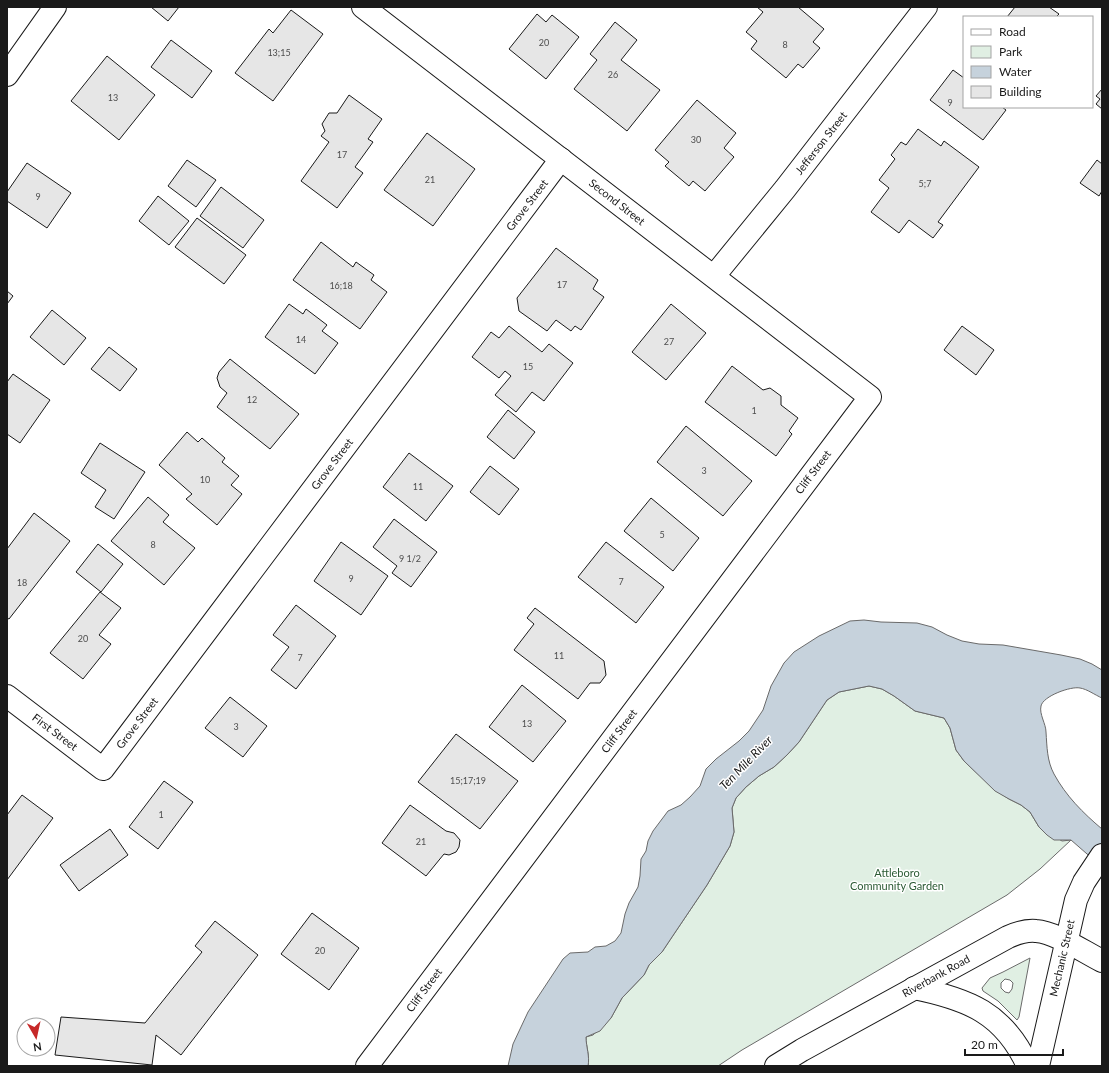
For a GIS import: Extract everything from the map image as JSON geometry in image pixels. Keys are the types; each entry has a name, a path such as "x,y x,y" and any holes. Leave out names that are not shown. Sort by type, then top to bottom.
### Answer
{"street":[{"path":"7,75 55,7"},
{"name":"Second Street","path":"363,7 870,397"},
{"name":"Jefferson Street","path":"714,276 790,183 926,7"},
{"name":"Grove Street","path":"103,768 561,159"},
{"name":"Cliff Street","path":"368,1066 870,397"},
{"name":"First Street","path":"7,696 103,768"},
{"name":"Mechanic Street","path":"1038,1066 1076,900 1084,882 1102,855"},
{"name":"Riverbank Road","path":"776,1066 914,988 1017,933 1027,931 1044,932 1102,961"},
{"path":"914,988 950,997 975,1007 992,1017 1012,1038 1028,1066"}],"green space":[{"name":"Attleboro Community Garden","path":"869,686 882,689 915,711 944,718 950,728 956,750 964,761 995,790 1030,812 1039,827 1062,841 1071,840 1040,869 1007,895 742,1050 718,1066 588,1066 589,1059 586,1037 593,1035 611,1018 622,998 644,975 649,965 662,952 707,885 730,846 734,832 732,808 736,798 759,776 774,767 787,755 799,742 827,700 839,692"},
{"path":"1030,958 1019,1017 1017,1020 998,1001 983,991 982,988 990,978","holes":["1005,979 1010,980 1013,983 1012,989 1009,993 1005,992 1001,988 1001,983"]}],"water":[{"name":"Ten Mile River","path":"864,620 917,623 932,627 962,641 979,644 1003,645 1061,655 1080,659 1102,670 1102,698 1083,689 1076,688 1064,690 1052,695 1043,702 1041,709 1046,729 1049,759 1054,774 1075,804 1102,829 1102,867 1071,840 1054,840 1039,827 1030,812 1021,805 995,791 964,761 956,750 950,728 944,718 915,711 882,689 869,686 839,692 827,700 799,742 787,755 774,767 759,776 736,798 732,808 734,832 730,846 707,885 662,952 649,965 644,975 622,998 611,1018 600,1031 586,1037 589,1059 588,1066 508,1066 513,1044 528,1012 563,959 570,953 588,952 595,947 606,946 615,941 621,933 629,903 638,887 641,859 646,851 648,841 653,831 668,811 681,805 700,786 706,769 749,731 763,710 771,686 784,663 794,652 819,636 850,621"}],"building":[{"path":"151,7 179,7 168,21"},
{"path":"757,7 798,7 824,29 813,42 820,48 803,68 798,64 786,78 751,49 757,41 746,32 763,12"},
{"path":"1015,7 1049,7 1059,14 1057,16 1008,16"},
{"path":"291,10 323,34 273,101 235,73 269,29 273,33"},
{"path":"537,14 546,22 552,15 579,37 546,79 509,49"},
{"path":"615,22 637,40 621,60 660,90 627,131 574,89 597,60 590,54"},
{"path":"171,40 212,71 192,98 151,67"},
{"path":"107,56 155,95 119,140 71,101"},
{"path":"953,70 963,77 963,108 1003,108 1006,110 983,140 930,100"},
{"path":"1102,89 1102,109 1096,104 1100,99 1096,96"},
{"path":"349,95 382,119 368,139 373,142 355,167 363,173 337,208 301,181 329,142 321,136 325,131 322,124 329,113 337,113"},
{"path":"697,100 736,133 724,148 734,157 705,191 693,181 689,186 665,166 669,162 655,150"},
{"path":"918,129 941,146 944,141 979,167 938,222 943,225 933,238 909,220 899,233 871,212 889,188 879,180 895,159 891,155 901,142 906,145"},
{"path":"427,133 475,169 433,226 384,190"},
{"path":"187,160 216,180 196,207 168,186"},
{"path":"1097,160 1102,164 1102,191 1099,196 1080,183"},
{"path":"27,163 71,193 47,228 7,201 7,192"},
{"path":"221,187 264,220 243,248 200,216"},
{"path":"158,196 189,221 169,245 139,221"},
{"path":"197,218 246,255 224,284 175,247"},
{"path":"321,242 353,267 356,262 374,275 371,280 387,292 360,329 293,280"},
{"path":"556,248 598,280 593,289 604,297 581,330 575,326 571,331 556,320 547,331 519,311 517,298"},
{"path":"7,291 13,296 7,304"},
{"path":"289,304 303,314 306,309 327,325 322,331 338,343 315,374 265,337"},
{"path":"671,304 706,333 666,380 632,352"},
{"path":"52,310 86,338 64,365 30,337"},
{"path":"509,326 542,352 549,344 573,363 544,401 532,392 516,412 495,395 511,376 505,371 499,378 472,357 491,332 499,338"},
{"path":"962,326 994,350 976,375 944,350"},
{"path":"109,347 137,369 120,391 91,369"},
{"path":"230,359 299,414 270,449 217,407 227,393 220,387 217,378 219,372"},
{"path":"732,366 763,390 770,388 781,396 781,405 798,418 789,431 792,434 776,456 705,402"},
{"path":"13,374 50,400 20,443 7,434 7,382"},
{"path":"508,410 535,432 514,459 487,437"},
{"path":"686,426 752,481 723,516 657,462"},
{"path":"187,432 198,442 202,438 225,458 222,462 239,476 231,485 242,494 217,525 186,499 192,494 159,465"},
{"path":"100,443 145,472 114,519 95,507 106,490 81,473"},
{"path":"409,453 453,486 426,521 383,487"},
{"path":"490,466 519,489 499,515 470,492"},
{"path":"148,497 169,515 163,522 195,548 164,585 111,541"},
{"path":"651,498 699,538 673,571 624,531"},
{"path":"34,513 70,541 9,619 7,618 7,549"},
{"path":"394,519 437,552 411,587 392,573 397,566 373,547"},
{"path":"341,542 388,576 361,615 314,581"},
{"path":"606,542 664,587 636,623 578,577"},
{"path":"98,544 123,564 101,592 76,572"},
{"path":"100,592 121,608 99,635 111,644 83,679 50,653"},
{"path":"296,605 336,636 296,689 271,670 289,647 273,635"},
{"path":"535,608 604,661 606,675 600,683 590,683 578,699 514,650 534,624 527,618"},
{"path":"522,685 566,721 533,762 489,727"},
{"path":"230,697 267,726 243,757 205,728"},
{"path":"456,734 518,781 480,829 418,782"},
{"path":"164,781 193,802 158,849 129,827"},
{"path":"22,795 53,818 7,880 7,815"},
{"path":"410,805 446,831 454,833 460,840 459,847 456,852 449,855 444,854 426,876 382,843"},
{"path":"110,829 128,855 79,891 60,865"},
{"path":"312,913 359,948 329,990 281,954"},
{"path":"215,921 258,955 181,1055 156,1035 152,1065 56,1055 61,1017 145,1023 202,952 195,946"}]}
